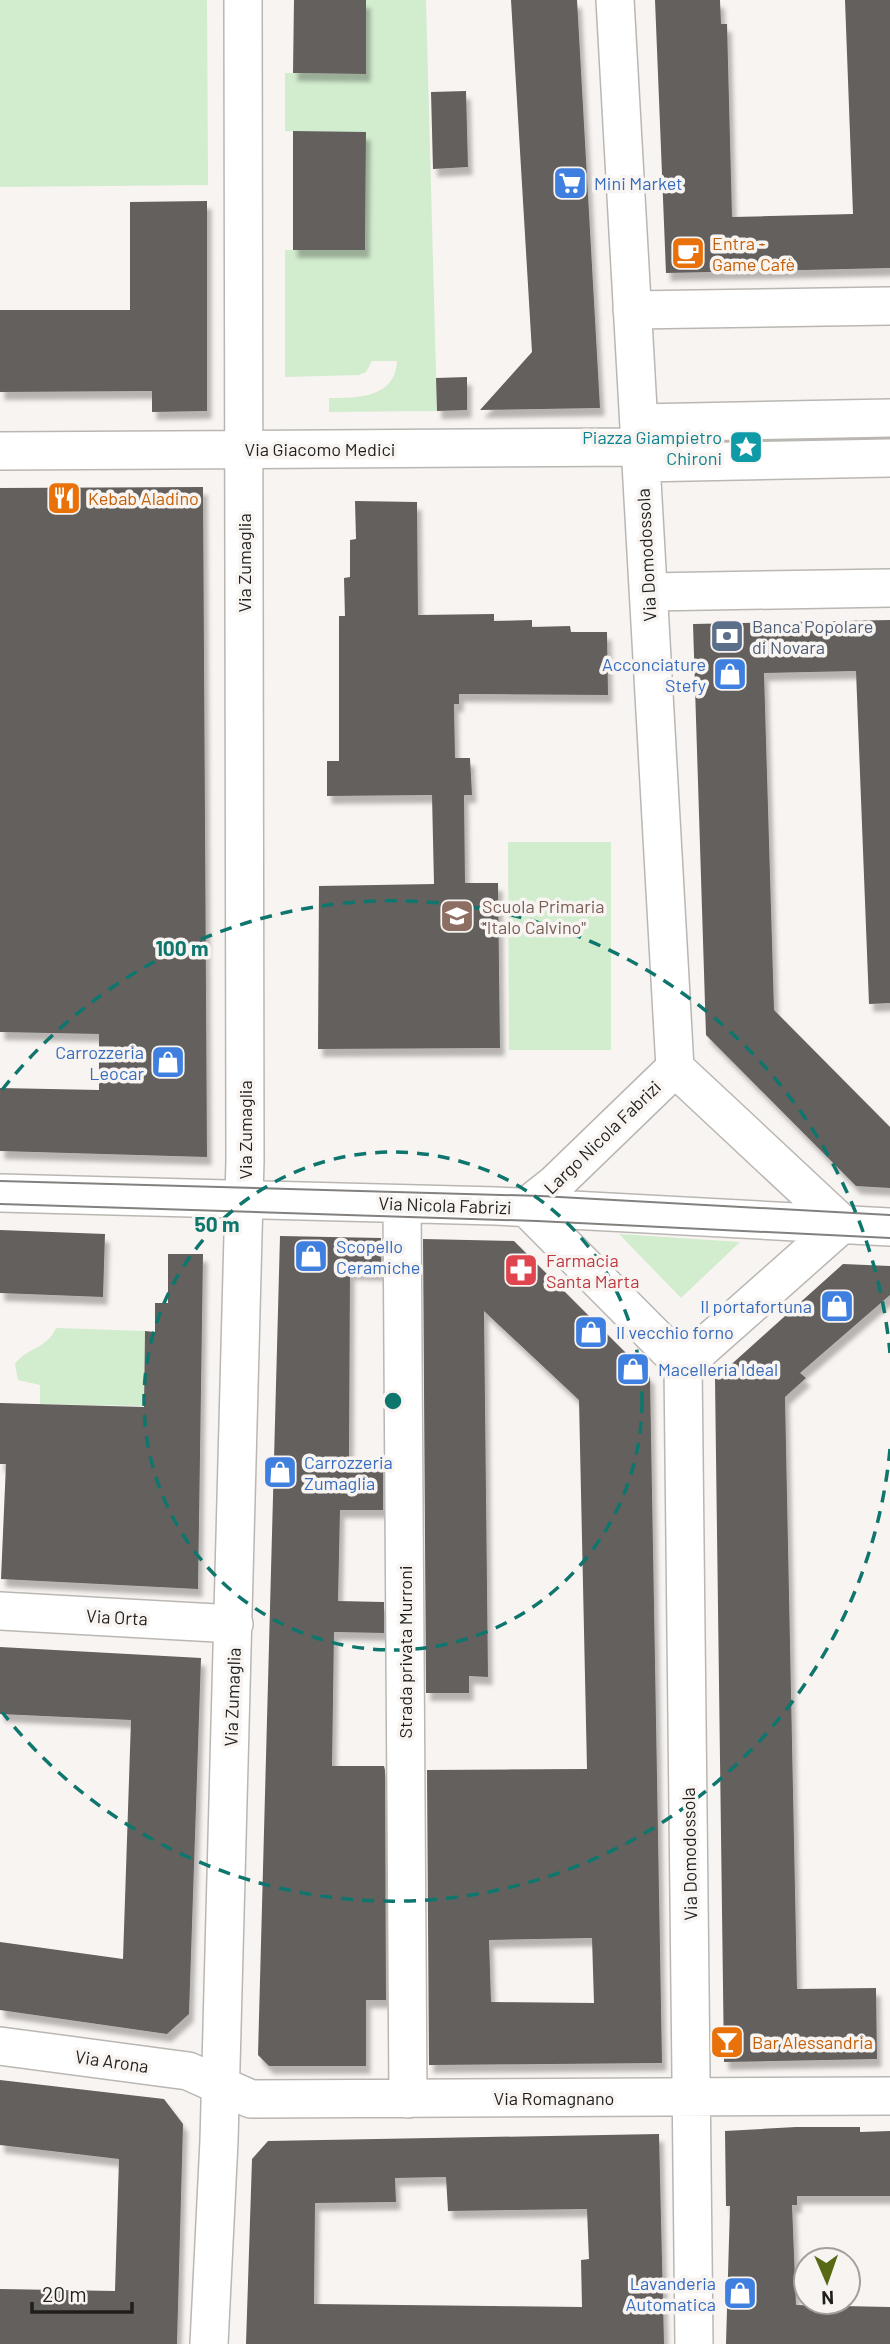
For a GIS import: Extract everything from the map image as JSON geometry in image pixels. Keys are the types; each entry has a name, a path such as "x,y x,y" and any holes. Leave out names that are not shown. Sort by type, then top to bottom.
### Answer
{"street":[{"name":"Via Zumaglia","path":"209,2344 221,2086 244,1200 243,0"},
{"name":"Via Domodossola","path":"615,0 675,1068"},
{"path":"632,310 890,306"},
{"name":"Via Giacomo Medici","path":"640,444 890,418"},
{"name":"Via Giacomo Medici","path":"0,451 640,444 890,458"},
{"path":"649,592 890,588"},
{"name":"Largo Nicola Fabrizi","path":"526,1207 555,1184 675,1068 842,1224"},
{"name":"Via Nicola Fabrizi","path":"0,1193 526,1207 890,1227"},
{"name":"Strada privata Murroni","path":"402,1204 408,2099"},
{"path":"526,1207 683,1365 842,1224"},
{"name":"Via Domodossola","path":"683,1365 694,2344"},
{"name":"Via Orta","path":"0,1611 234,1624"},
{"name":"Via Arona","path":"0,2046 188,2071 221,2086"},
{"name":"Via Romagnano","path":"221,2086 251,2099 890,2096"}],"green space":[{"path":"0,0 207,0 208,185 0,187"},
{"path":"366,0 426,0 437,411 329,412 329,398 363,396 382,389 395,373 397,361 372,361 366,372 359,375 285,377 285,250 365,250 366,133 285,131 285,73 365,74"},
{"path":"508,842 611,842 611,1050 509,1050"},
{"path":"620,1234 740,1242 681,1298"},
{"path":"56,1328 145,1331 144,1406 40,1404 40,1385 18,1380 15,1364 47,1340"}],"building":[{"path":"294,0 366,0 366,74 293,73"},
{"path":"511,0 577,0 600,408 480,410 532,352"},
{"path":"655,0 720,0 721,24 727,24 732,217 853,214 845,0 890,0 890,268 666,273"},
{"path":"466,91 468,167 433,169 431,92"},
{"path":"293,131 366,132 365,250 293,250"},
{"path":"207,201 207,411 152,412 152,391 0,392 0,310 130,310 130,202"},
{"path":"467,377 467,410 437,411 436,378"},
{"path":"203,487 207,1157 0,1151 0,1088 99,1090 99,1034 0,1032 0,488"},
{"path":"355,501 417,502 418,615 494,614 494,621 532,620 532,627 570,626 571,632 607,632 608,695 459,694 459,704 454,704 455,758 470,758 472,795 464,795 465,883 498,883 500,1048 318,1049 319,886 434,884 432,795 327,796 327,761 339,761 339,616 345,616 344,578 350,577 350,540 356,539"},
{"path":"890,620 890,1003 869,1004 856,671 764,673 774,1010 890,1127 890,1188 856,1186 706,1035 693,624"},
{"path":"0,1230 105,1234 103,1297 0,1293"},
{"path":"280,1236 381,1238 381,1273 350,1272 349,1461 383,1461 383,1510 340,1510 338,1601 384,1602 384,1633 334,1632 332,1766 384,1766 385,1770 386,2000 366,2000 366,2066 269,2066 258,2055"},
{"path":"423,1239 514,1241 650,1377 662,2063 429,2065 427,1770 587,1769 579,1400 484,1311 488,1677 469,1676 469,1693 426,1693","holes":["592,1938 594,2003 491,2002 489,1940"]},
{"path":"168,1254 203,1254 198,1589 1,1579 6,1464 0,1464 0,1403 144,1407 145,1331 155,1332 155,1303 168,1303"},
{"path":"843,1264 890,1266 890,1295 800,1373 806,1378 785,1397 797,1989 876,1988 877,2059 724,2062 715,1379"},
{"path":"0,1647 201,1658 189,2014 167,2034 0,2010 0,1942 123,1959 131,1720 0,1714"},
{"path":"0,2080 164,2099 183,2124 177,2344 0,2344 0,2289 115,2291 119,2159 0,2145"},
{"path":"860,2127 860,2132 890,2131 890,2196 797,2196 797,2205 792,2205 792,2316 862,2316 862,2306 890,2307 890,2344 726,2344 730,2206 726,2206 725,2131"},
{"path":"659,2134 664,2344 246,2344 252,2159 268,2141","holes":["446,2177 448,2211 587,2209 589,2259 581,2260 582,2307 314,2304 315,2203 396,2202 395,2178"]}],"tram line":[{"path":"0,1181 541,1196 890,1215"},
{"path":"0,1204 537,1221 890,1238"}],"place":[{"name":"Mini Market","path":"570,183"},
{"name":"Entra - Game Cafè","path":"688,253"},
{"name":"Piazza Giampietro Chironi","path":"746,447"},
{"name":"Kebab Aladino","path":"64,498"},
{"name":"Banca Popolare di Novara","path":"727,636"},
{"name":"Acconciature Stefy","path":"730,674"},
{"name":"Scuola Primaria \"Italo Calvino\"","path":"457,916"},
{"name":"Carrozzeria Leocar","path":"168,1062"},
{"name":"Scopello Ceramiche","path":"311,1256"},
{"name":"Farmacia Santa Marta","path":"521,1270"},
{"name":"Il portafortuna","path":"837,1306"},
{"name":"Il vecchio forno","path":"591,1332"},
{"name":"Macelleria Ideal","path":"633,1369"},
{"name":"Carrozzeria Zumaglia","path":"280,1472"},
{"name":"Bar Alessandria","path":"727,2042"},
{"name":"Lavanderia Automatica","path":"740,2293"}]}
